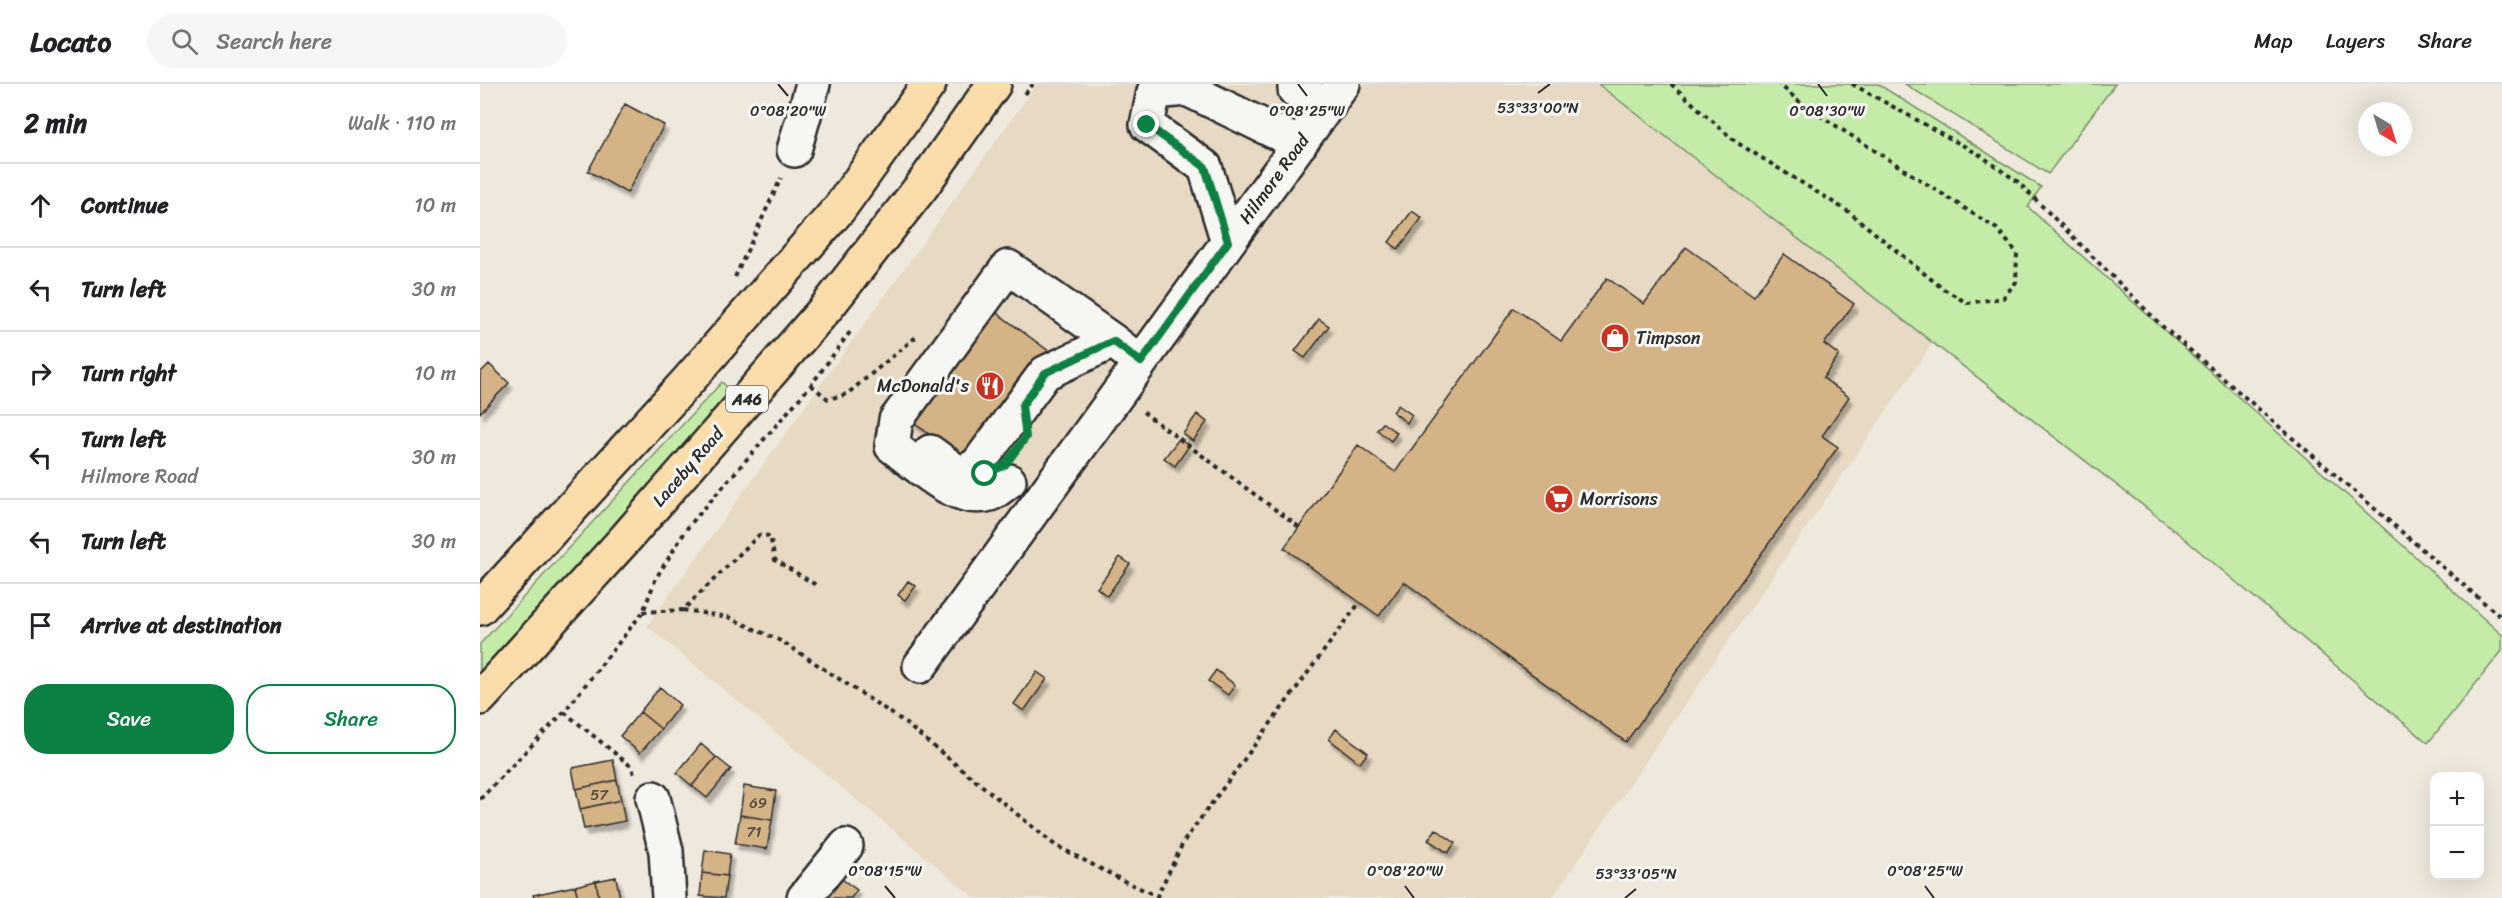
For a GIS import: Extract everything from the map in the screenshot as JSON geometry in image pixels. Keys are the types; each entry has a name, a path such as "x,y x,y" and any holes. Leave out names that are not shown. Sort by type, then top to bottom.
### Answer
{"highway":[{"path":"480,608 686,383 839,209 929,84"},
{"name":"Laceby Road","path":"480,698 626,538 827,307 922,186 994,84"}],"street":[{"path":"794,150 813,84"},
{"path":"1295,84 1295,90 1336,94"},
{"path":"1228,242 1205,167 1147,125 1153,88 1187,88 1300,144"},
{"name":"Hilmore Road","path":"920,666 1336,94"},
{"path":"1009,481 991,494 970,496 944,485 892,446 896,420 1008,267 1141,362"},
{"path":"896,420 906,434 960,474 985,474 1005,465 1026,437 1022,406 1045,373 1113,341"},
{"path":"653,798 666,851 669,898"},
{"path":"804,898 846,846"}],"path":[{"path":"1671,84 1736,142 1849,212 1942,288 1967,303 2003,298 2016,282 2017,253 1997,229 1802,104 1779,84"},
{"path":"1852,84 1980,155 2018,182 2162,326 2502,618"},
{"path":"731,286 794,150"},
{"path":"480,800 564,712 643,612 656,578 687,527 811,385"},
{"path":"683,610 759,535 770,536 775,560 816,585"},
{"path":"643,612 683,610 728,617 783,642 900,719 1055,845 1159,897 1184,841 1360,602"},
{"path":"564,712 632,767 640,797 653,798"}],"shaded area":[{"path":"1037,84 1598,84 1933,343 1552,898 975,898 647,626"}],"green space":[{"path":"1598,84 1878,84 2041,187 2028,207 2502,635 2502,651 2428,743 2167,524"},
{"path":"1905,84 2115,84 2048,174"},
{"path":"722,382 734,394 480,687 480,644"}],"building":[{"path":"625,104 664,125 627,193 588,171"},
{"path":"1412,211 1422,218 1398,249 1389,242"},
{"name":"Morrisons","path":"1686,247 1754,296 1784,254 1854,304 1824,344 1839,355 1823,378 1849,397 1822,436 1838,447 1626,742 1404,582 1379,616 1284,548 1358,445 1395,472 1514,308 1561,341 1607,278 1644,304"},
{"path":"993,310 1050,352 968,462 911,421"},
{"path":"1319,319 1329,326 1305,358 1295,351"},
{"path":"489,364 509,383 480,413 480,373"},
{"path":"1398,405 1412,415 1407,423 1393,412"},
{"path":"1197,414 1207,422 1193,441 1183,434"},
{"path":"1383,423 1397,433 1391,441 1377,430"},
{"path":"1179,439 1189,446 1175,466 1164,458"},
{"path":"1120,557 1130,564 1107,596 1097,588"},
{"path":"908,581 916,586 905,600 898,595"},
{"path":"1216,670 1235,685 1228,695 1208,681"},
{"path":"1037,672 1047,679 1024,711 1014,704"},
{"path":"660,687 680,705 661,729 640,712"},
{"path":"640,712 661,729 640,753 620,736"},
{"path":"1336,729 1368,753 1360,763 1329,739"},
{"path":"701,744 716,757 692,786 677,773"},
{"path":"716,757 731,769 707,798 692,786"},
{"path":"613,760 617,780 576,789 572,768"},
{"path":"617,780 621,800 580,809 576,789"},
{"path":"744,786 776,791 772,820 740,815"},
{"path":"621,800 625,821 584,829 580,809"},
{"path":"740,815 772,820 767,849 735,844"},
{"path":"1436,829 1455,843 1448,853 1428,840"},
{"path":"705,850 730,854 727,876 702,873"},
{"path":"702,873 727,876 724,898 700,896"},
{"path":"616,877 620,898 599,898 596,881"},
{"path":"839,877 857,890 851,898 825,898"},
{"path":"596,881 599,898 578,898 575,886"},
{"path":"575,886 578,898 534,898 533,895"}],"place":[{"name":"Timpson","path":"1615,338"},
{"name":"McDonald's","path":"990,386"},
{"name":"Morrisons","path":"1559,499"}],"route":[{"path":"985,474 1005,465 1026,437 1022,406 1045,373 1113,341 1141,362 1228,242 1205,167 1147,125"}]}
